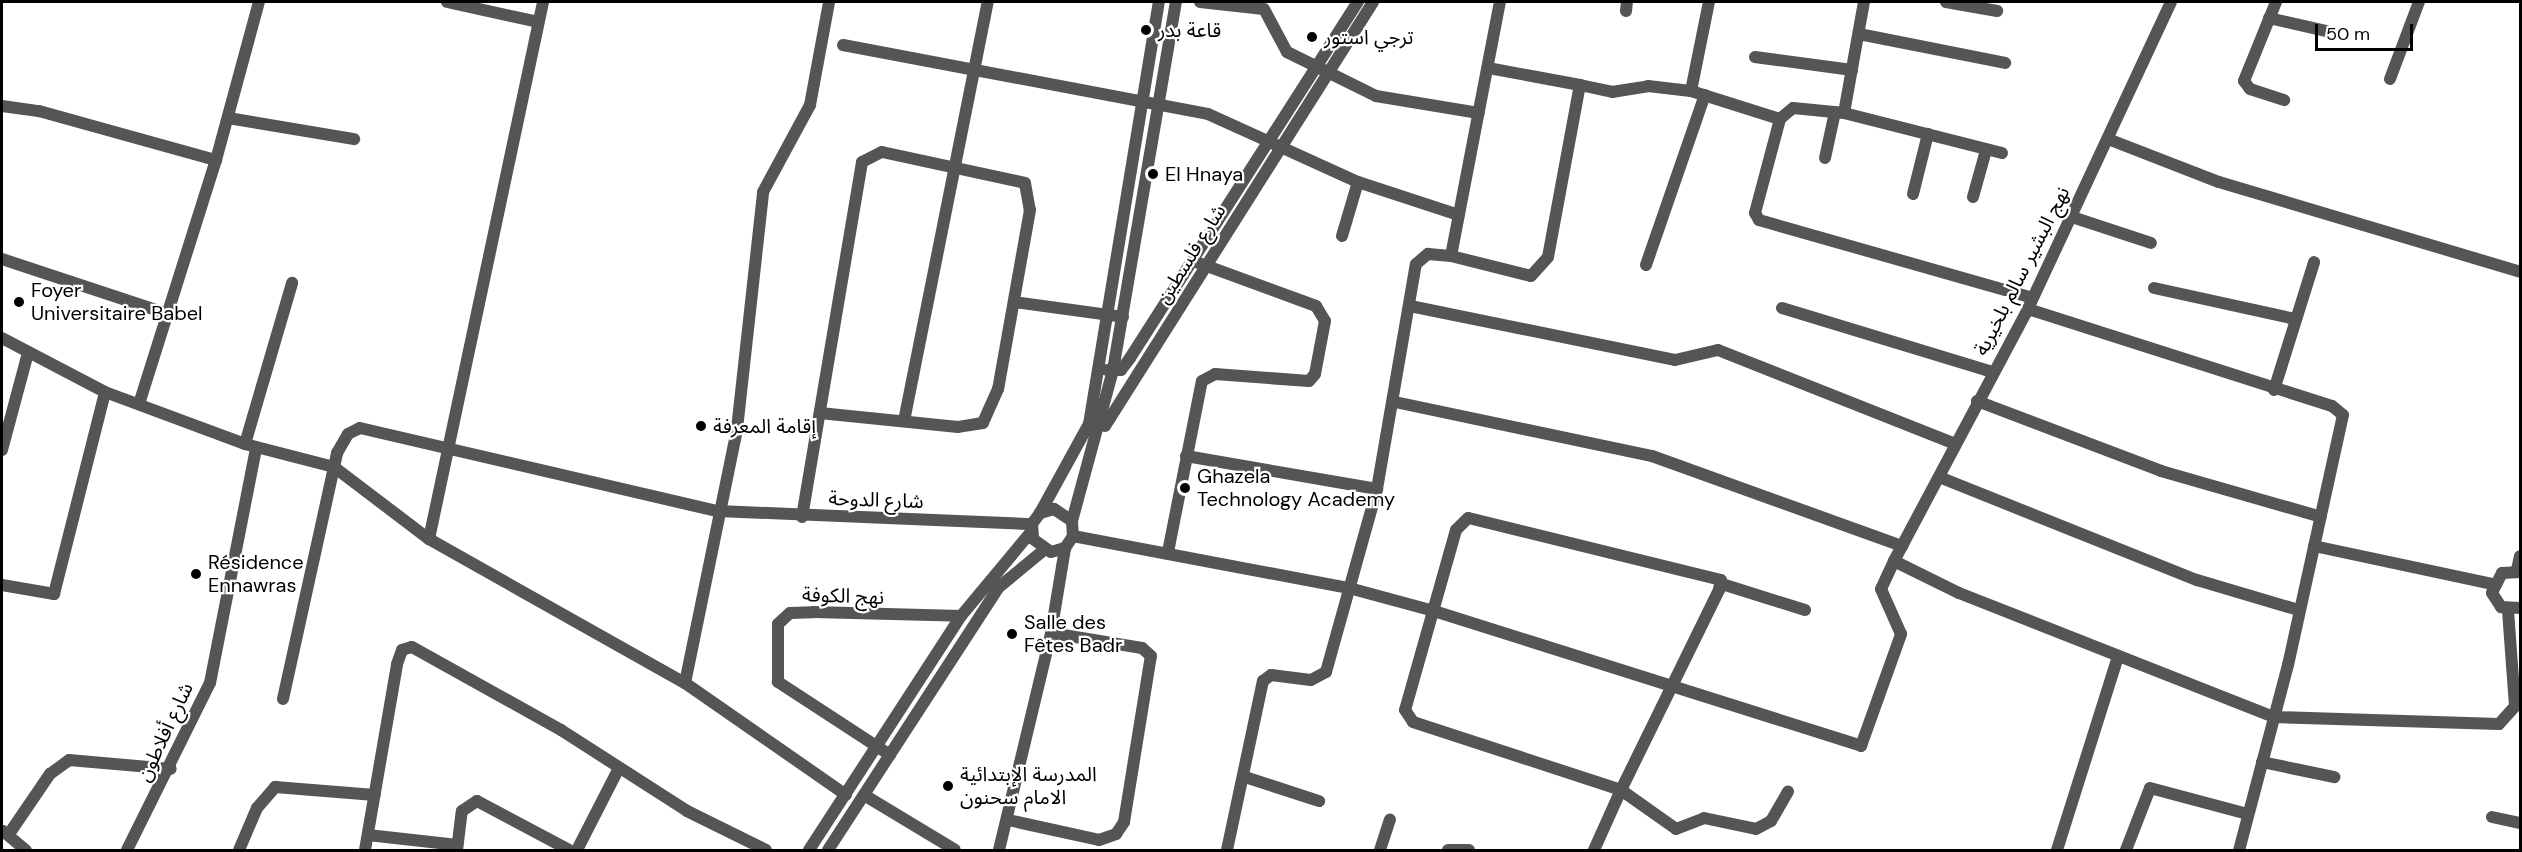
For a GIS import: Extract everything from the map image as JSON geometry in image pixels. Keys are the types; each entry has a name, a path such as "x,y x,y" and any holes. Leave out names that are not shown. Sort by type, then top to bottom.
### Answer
{"street":[{"path":"139,404 216,160 259,2"},
{"path":"447,2 538,22"},
{"path":"429,539 446,445 543,2"},
{"path":"685,683 718,511 737,429 764,192 810,105 829,2"},
{"path":"904,421 988,2"},
{"path":"999,850 1051,633 1065,548 1073,536 1072,521 1099,435 1106,370 1107,315 1159,2"},
{"path":"808,850 961,616 1031,528 1081,443 1123,316 1176,2"},
{"path":"1200,2 1263,9 1280,46 1376,96 1479,113"},
{"name":"شارع فلسطين","path":"1106,370 1122,369 1358,2"},
{"name":"شارع فلسطين","path":"1099,435 1373,2"},
{"path":"1451,256 1500,2"},
{"path":"1690,92 1709,2"},
{"path":"1825,158 1852,70 1863,2"},
{"path":"1946,2 1997,11"},
{"name":"نهج البشير سالم بلخيرية","path":"1672,686 1861,746 1901,634 1881,589 1954,444 2030,303 2171,2"},
{"path":"2276,2 2244,81 2250,89 2284,100"},
{"path":"2390,79 2419,2"},
{"path":"2269,18 2326,31"},
{"path":"1859,34 2005,63"},
{"path":"843,45 1143,100 1221,118 1280,149 1358,183 1459,215"},
{"path":"1755,57 1852,70"},
{"path":"1488,68 1612,92 1648,86 1690,92 1780,119"},
{"path":"1227,850 1245,777 1263,681 1271,675 1311,680 1326,672 1377,489 1420,258 1451,256 1531,276 1541,270 1580,85"},
{"path":"1646,265 1705,95"},
{"path":"2,106 39,111 216,160"},
{"path":"2002,153 1840,112 1793,108 1780,119 1756,207 1759,220 2030,303 2274,390 2332,406 2343,415 2274,717 2239,850"},
{"path":"228,118 354,139"},
{"path":"1913,194 1928,134"},
{"path":"2108,139 2219,182 2520,272"},
{"path":"1973,197 1986,150"},
{"path":"802,517 862,162 882,152 1020,179 1029,189 1014,302 998,389 983,423 958,428 820,413"},
{"path":"1342,236 1358,183"},
{"path":"2072,217 2151,243"},
{"path":"2,259 168,314"},
{"path":"1168,552 1202,381 1215,374 1309,381 1315,374 1325,321 1316,306 1193,261"},
{"path":"2274,390 2314,262"},
{"name":"شارع أفلاطون","path":"127,850 171,769 210,683 251,446 292,284"},
{"path":"2154,288 2295,319"},
{"path":"1014,302 1123,316"},
{"path":"1410,306 1675,360 1718,350 1954,444"},
{"path":"1782,308 1992,372"},
{"path":"2,338 105,392 251,446 334,467 429,539 685,683 846,795"},
{"path":"2,450 28,353"},
{"path":"2,585 54,594 105,392"},
{"path":"1977,401 2161,471 2320,517"},
{"path":"1395,402 1652,456 1898,554 2118,656 2274,717 2499,724 2515,706 2514,609 2495,601 2493,584 2502,573 2519,571 2520,556"},
{"name":"شارع الدوحة","path":"283,699 340,444 360,428 446,445 718,511 1031,528"},
{"path":"1186,456 1377,489"},
{"path":"1939,477 2197,580 2298,610"},
{"path":"1040,513 1054,509 1072,521"},
{"path":"1788,791 1771,821 1756,829 1704,818 1676,829 1622,790 1408,717 1456,530 1475,517 1715,575 1722,584 1805,610"},
{"path":"1031,528 1044,550"},
{"path":"1073,536 1168,552 1349,588 1434,611 1672,686"},
{"path":"2314,546 2493,584"},
{"path":"828,850 999,587 1044,550 1065,548"},
{"path":"1594,850 1722,584"},
{"name":"نهج الكوفة","path":"890,754 778,682 778,624 790,614 813,612 961,616"},
{"path":"1008,819 1099,840 1116,834 1124,822 1151,656 1142,648 1051,633"},
{"path":"365,850 397,664 406,647 425,652 541,718 618,770 766,850"},
{"path":"2057,850 2118,656"},
{"path":"22,849 5,832 50,774 69,760 171,769"},
{"path":"2262,762 2334,777"},
{"path":"578,850 618,770"},
{"path":"1245,777 1319,801"},
{"path":"239,850 257,808 275,787 375,795"},
{"path":"2126,850 2150,788 2248,814"},
{"path":"864,795 955,850"},
{"path":"368,835 457,848 462,812 477,801 568,850"},
{"path":"2492,817 2520,823"},
{"path":"1380,850 1390,820"},
{"path":"1448,850 1469,850"}],"place":[{"name":"قاعة بدر","path":"1146,30"},
{"name":"ترجي استور","path":"1312,37"},
{"name":"El Hnaya","path":"1153,174"},
{"name":"Foyer Universitaire Babel","path":"19,302"},
{"name":"إقامة المعرفة","path":"701,426"},
{"name":"Ghazela Technology Academy","path":"1185,488"},
{"name":"Résidence Ennawras","path":"196,574"},
{"name":"Salle des Fêtes Badr","path":"1012,634"},
{"name":"المدرسة الإبتدائية الامام سحنون","path":"948,786"}]}
